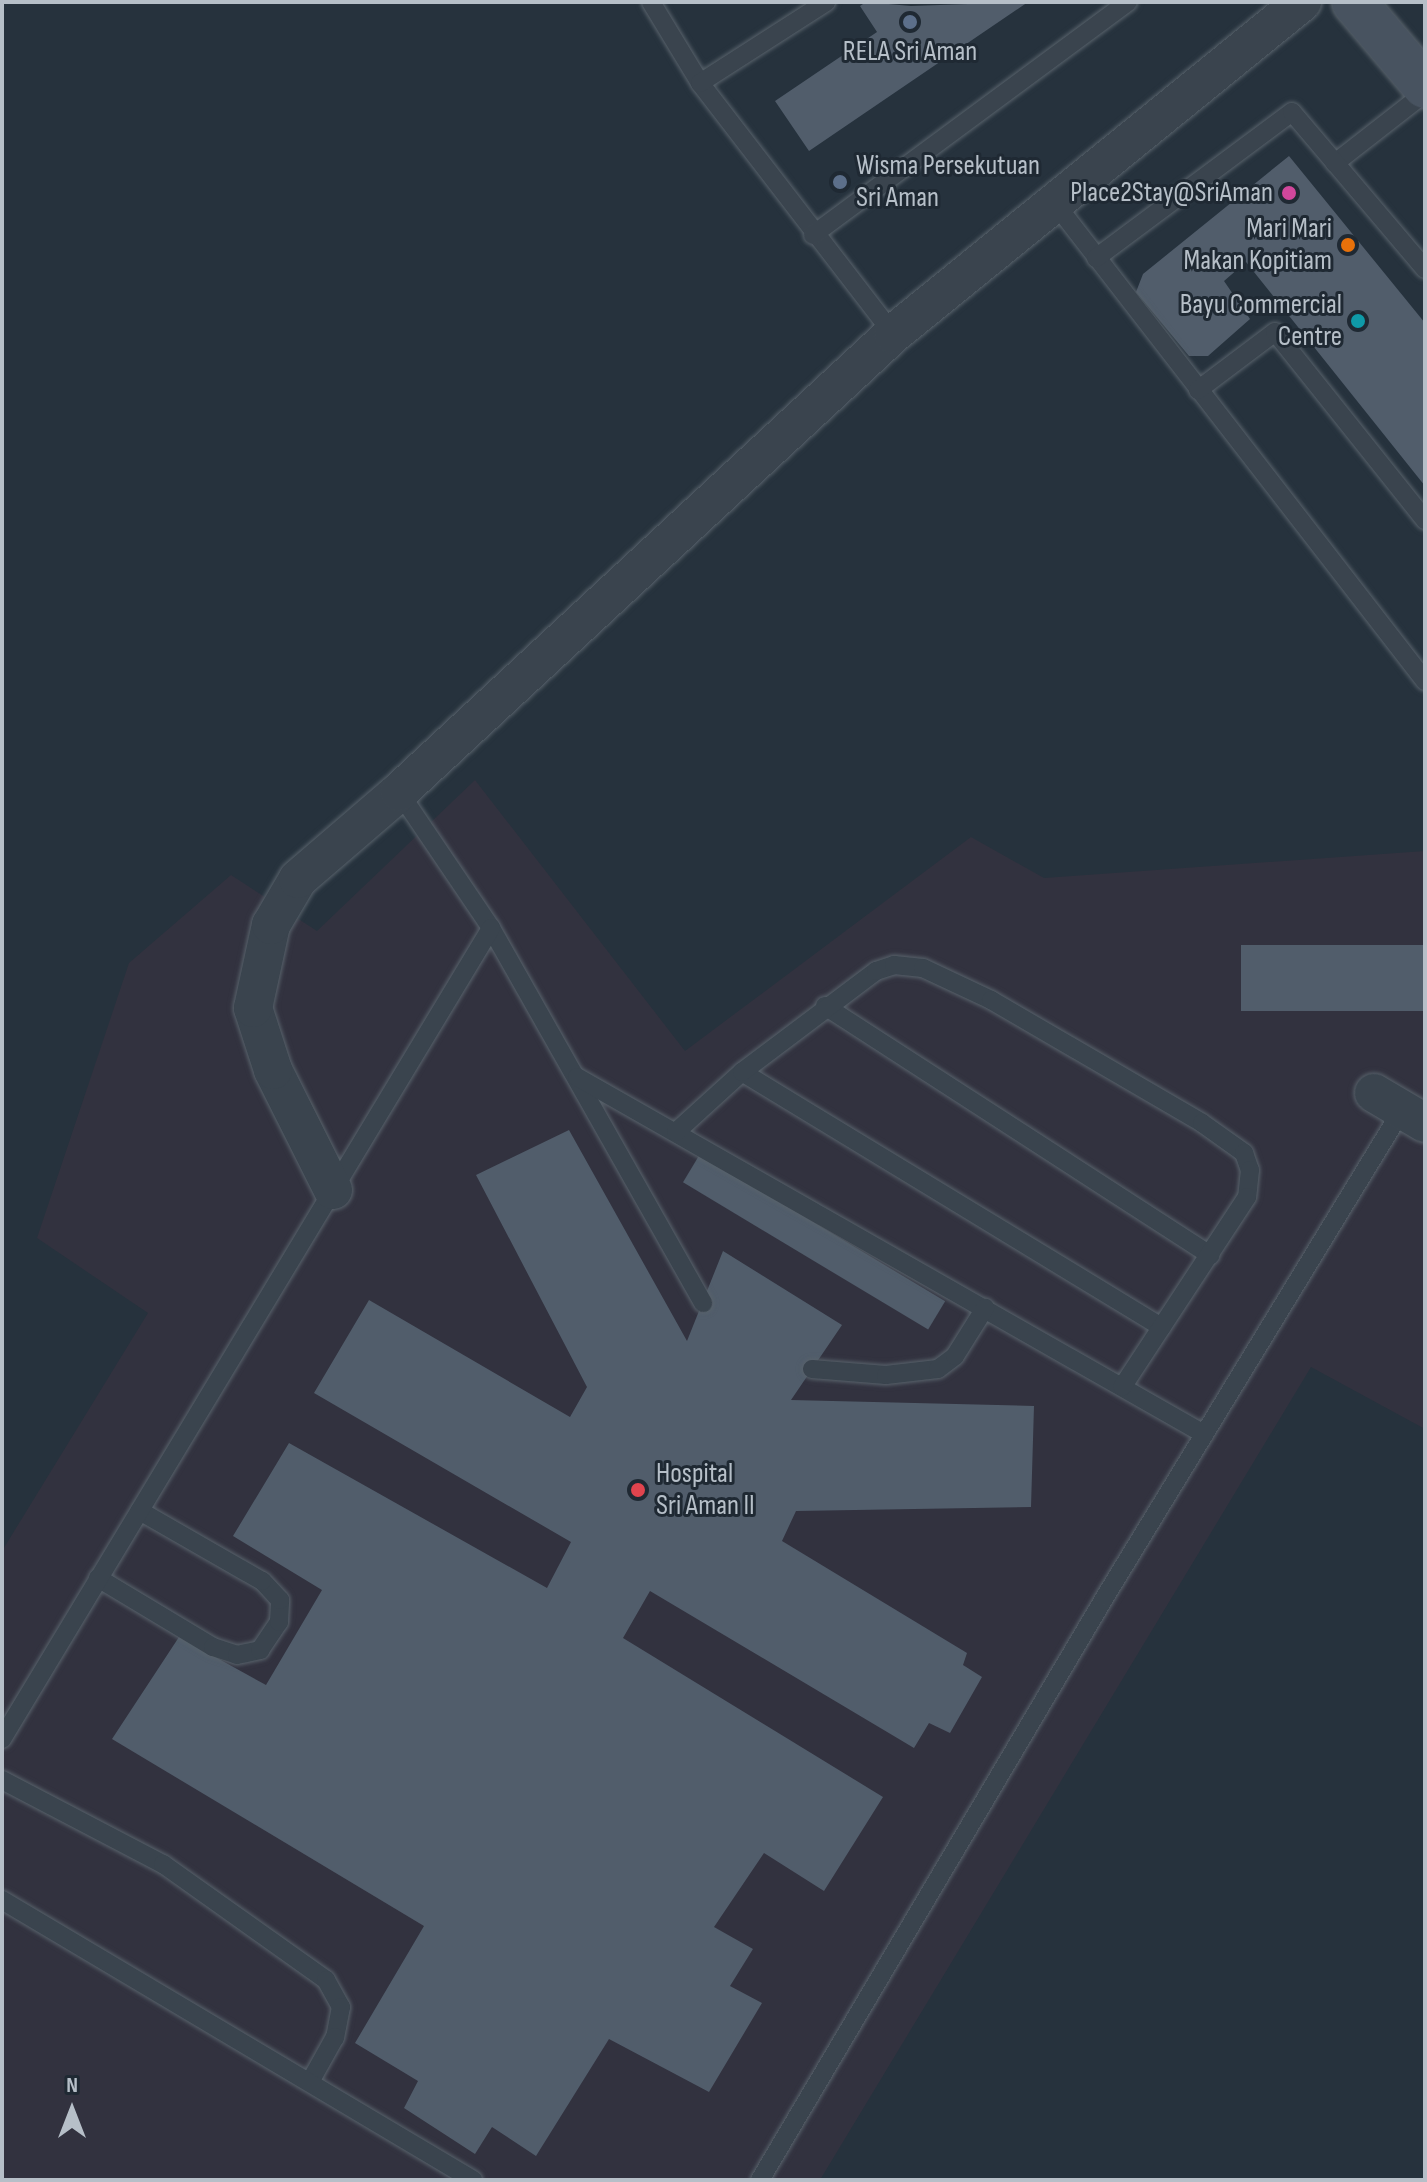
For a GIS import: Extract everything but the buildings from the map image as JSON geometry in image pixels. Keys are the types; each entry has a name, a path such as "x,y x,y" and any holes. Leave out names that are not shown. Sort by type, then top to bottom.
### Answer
{"street":[{"path":"333,1190 273,1070 253,1008 271,925 298,879 399,792 893,334 1302,2"},
{"path":"1354,2 1425,86"}],"lane":[{"path":"700,83 826,2"},
{"path":"813,235 1128,2"},
{"path":"654,3 700,83 813,235 893,334"},
{"path":"1335,163 1425,93"},
{"path":"1096,258 1292,112 1425,269"},
{"path":"1054,202 1425,681"},
{"path":"1198,390 1275,332 1425,520"},
{"path":"399,792 491,928 703,1303"},
{"path":"2,1739 491,928"},
{"path":"676,1132 742,1072 825,1006 876,971 894,965 923,968 991,1000 1202,1123 1244,1153 1250,1170 1247,1197 1122,1387"},
{"path":"825,1006 1210,1255"},
{"path":"742,1072 1162,1327"},
{"path":"577,1077 1204,1434"},
{"path":"760,2180 1400,1109"},
{"path":"812,1369 886,1375 938,1369 955,1356 985,1308"},
{"path":"98,1578 213,1647 237,1655 260,1650 279,1622 280,1600 262,1581 140,1511"},
{"path":"2,1780 163,1864 326,1980 341,2007 335,2037 311,2080"},
{"path":"2,1900 311,2080 473,2180"}],"shaded area":[{"name":"Hospital Sri Aman II","path":"475,780 685,1051 971,837 1044,878 1425,851 1425,1429 1311,1367 820,2180 2,2180 2,1551 148,1313 37,1238 129,963 231,875 317,931"}],"place":[{"name":"RELA Sri Aman","path":"910,22"},
{"name":"Wisma Persekutuan Sri Aman","path":"840,182"},
{"name":"Place2Stay@SriAman","path":"1289,193"},
{"name":"Mari Mari Makan Kopitiam","path":"1348,245"},
{"name":"Bayu Commercial Centre","path":"1358,321"},
{"name":"Hospital Sri Aman II","path":"638,1490"}]}
